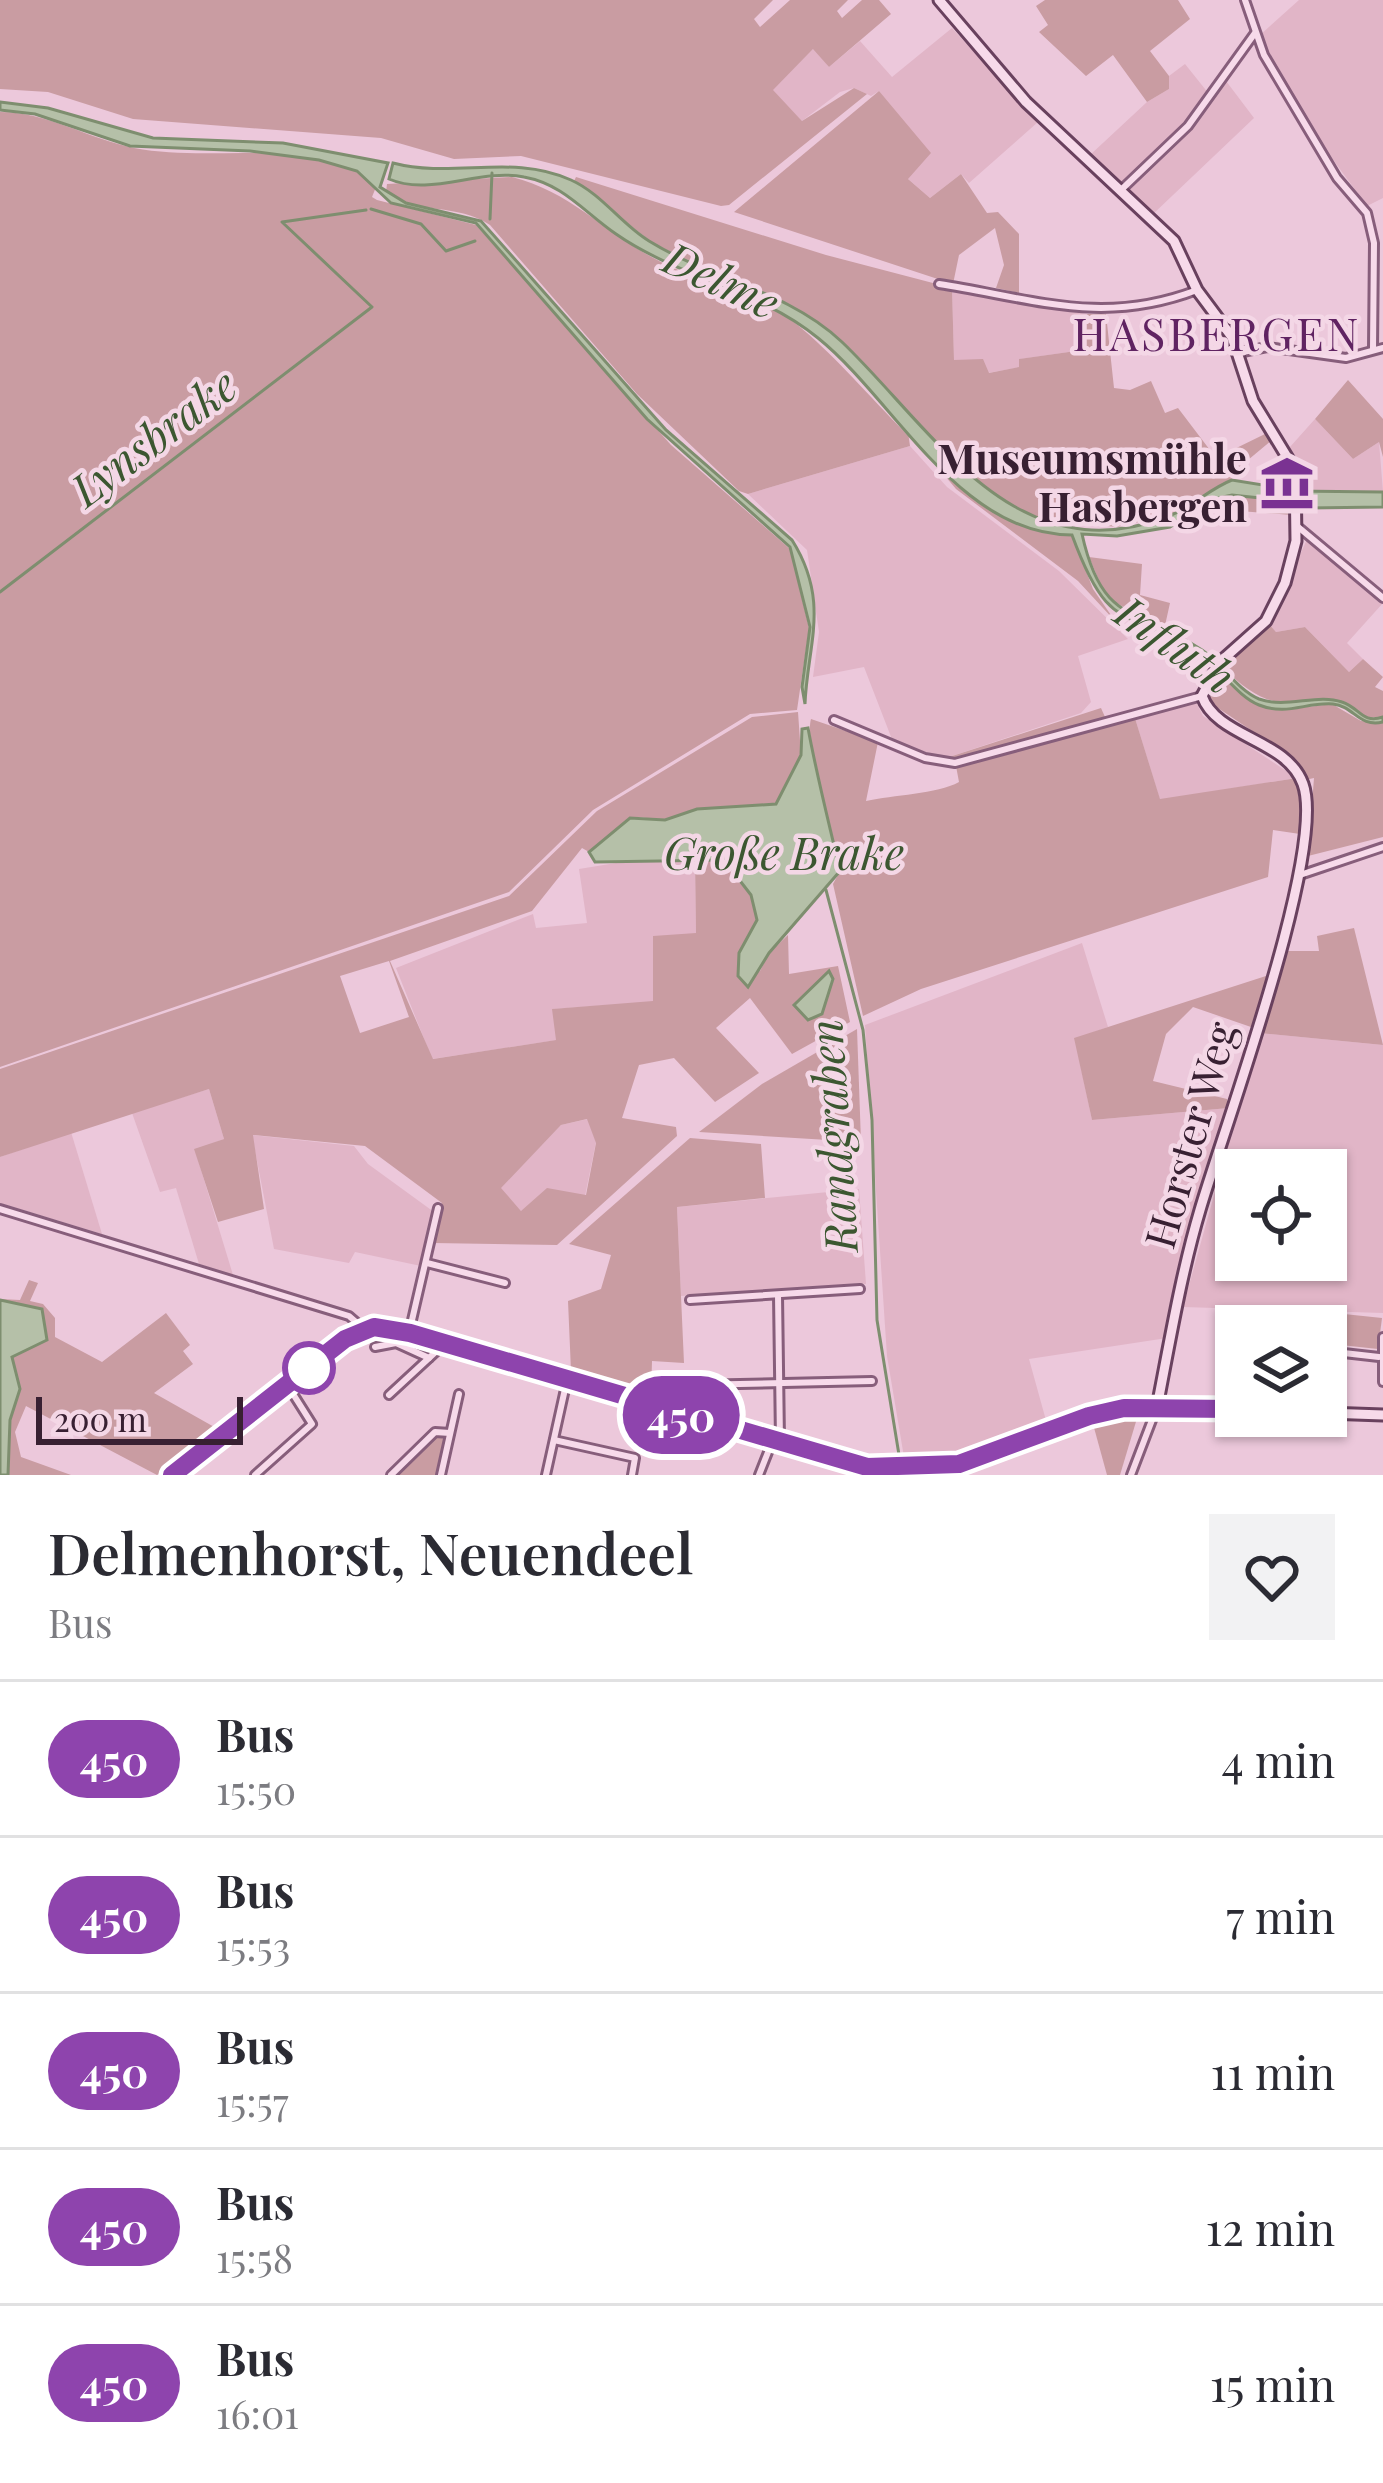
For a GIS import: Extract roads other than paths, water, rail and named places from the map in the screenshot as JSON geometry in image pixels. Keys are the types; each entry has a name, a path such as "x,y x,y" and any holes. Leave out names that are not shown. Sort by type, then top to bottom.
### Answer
{"street":[{"path":"834,720 925,758 955,763 1202,696 1216,666 1265,621 1285,583 1297,526 1297,487 1287,452 1253,401 1238,353 1197,290 1174,242 1012,87 939,0"},
{"path":"1245,0 1255,33 1336,178 1367,213 1374,243 1373,349"},
{"path":"1118,193 1199,112 1255,33"},
{"path":"939,284 1112,312 1151,308 1197,290"},
{"path":"1238,353 1267,347 1346,358 1383,348"},
{"path":"1297,526 1383,598"},
{"name":"Horster Weg","path":"1131,1475 1157,1407 1198,1213 1296,879 1306,822 1303,782 1284,757 1215,713 1202,696"},
{"path":"1296,879 1383,847"},
{"path":"410,1333 439,1208"},
{"path":"0,1209 349,1316 364,1329 410,1333 776,1443 894,1471 959,1464 1089,1416 1157,1407 1215,1408"},
{"path":"426,1263 505,1282"},
{"path":"690,1300 860,1289"},
{"path":"759,1475 776,1443 778,1295"},
{"path":"172,1475 364,1329"},
{"path":"1383,1337 1379,1358 1383,1382"},
{"path":"375,1347 396,1342 429,1358"},
{"path":"389,1395 444,1343"},
{"path":"1347,1354 1379,1358"},
{"path":"546,1475 568,1380"},
{"path":"691,1385 872,1381"},
{"path":"255,1475 312,1424 287,1384"},
{"path":"441,1475 459,1394"},
{"path":"1347,1414 1383,1415"},
{"path":"391,1475 435,1432 450,1433"},
{"path":"554,1440 635,1459 632,1475"}],"water":[{"path":"0,102 48,108 153,138 283,143 388,163 380,187 406,203 481,221 666,430 792,540 804,562 814,604 805,704 802,687 810,627 790,547 647,419 476,223 391,203 357,171 319,160 250,151 130,146 35,114 0,110"},
{"name":"Delme","path":"393,163 438,169 527,168 582,186 649,241 773,297 820,324 946,452 1022,511 1066,527 1115,529 1169,516 1232,480 1287,489 1280,500 1232,495 1214,499 1170,527 1117,536 1082,534 1090,563 1111,599 1202,650 1251,695 1270,702 1332,700 1366,717 1383,717 1383,722 1368,722 1333,704 1279,709 1259,705 1202,657 1122,615 1097,590 1072,535 1032,529 995,513 962,489 846,364 795,321 640,249 562,192 538,181 507,175 405,184 389,179"},
{"path":"1292,491 1383,492 1383,507 1308,508 1291,499"},
{"name":"Große Brake","path":"808,728 840,871 769,953 748,987 738,976 739,953 757,920 751,895 724,860 595,862 589,852 630,818 665,820 697,809 776,804 801,755 802,729"},
{"path":"829,971 833,979 822,1014 808,1020 794,1005"},
{"path":"0,1300 42,1309 47,1340 12,1357 20,1389 10,1420 8,1475 0,1475"}],"waterway":[{"path":"490,219 492,173"},
{"path":"371,209 421,224 446,251 475,241"},
{"name":"Lynsbrake","path":"0,592 372,307 282,222 366,210"},
{"name":"Randgraben","path":"826,890 863,1030 872,1120 877,1320 900,1461"}],"place":[{"name":"Museumsmühle Hasbergen","path":"1287,483"}],"district":[{"name":"HASBERGEN","path":"1217,335"}],"water label":[{"name":"Influth","path":"1175,645"}]}
